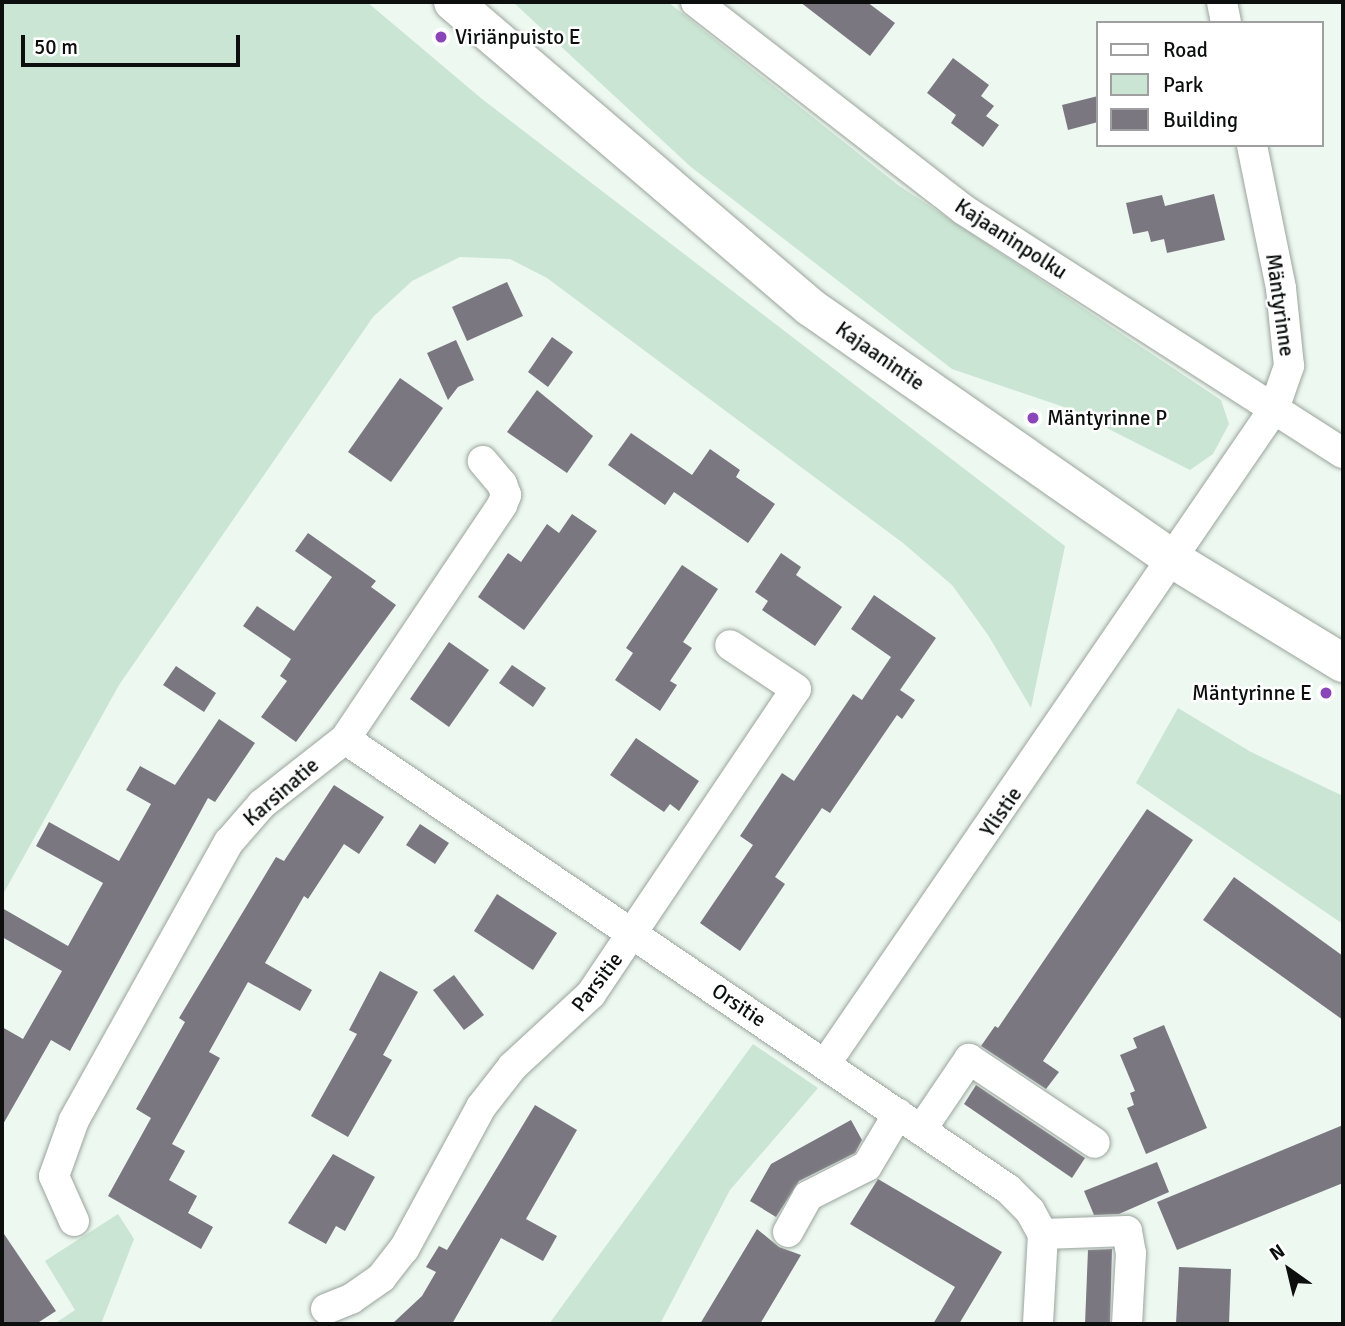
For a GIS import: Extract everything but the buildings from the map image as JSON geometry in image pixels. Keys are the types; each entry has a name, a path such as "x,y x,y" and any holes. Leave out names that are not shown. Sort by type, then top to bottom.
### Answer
{"main road":[{"name":"Kajaanintie","path":"453,2 810,307 1174,560 1343,663"}],"street":[{"name":"Kajaaninpolku","path":"696,2 964,210 1343,453"},
{"path":"1222,2 1226,21"},
{"name":"Mäntyrinne","path":"1174,560 1274,409 1289,366 1281,288 1252,147"},
{"name":"Karsinatie","path":"74,1221 54,1176 58,1155 229,842 262,804 345,739 502,505 506,495 502,484 483,461"},
{"name":"Ylistie","path":"826,1063 1174,560"},
{"name":"Parsitie","path":"326,1309 351,1299 381,1278 404,1250 481,1107 513,1066 591,994 796,689 730,645"},
{"name":"Orsitie","path":"345,739 1008,1189 1030,1212 1043,1234"},
{"path":"788,1232 808,1196 867,1166 969,1059 1095,1143"},
{"path":"1038,1324 1043,1234 1126,1231 1130,1253 1127,1324"}],"green space":[{"path":"2,2 367,2 482,99 1065,546 1031,708 988,635 952,585 903,543 547,278 510,259 460,257 412,281 373,317 119,685 2,896"},
{"path":"513,2 668,2 898,185 1221,400 1229,424 1213,454 1190,470 1067,408 952,369 691,167"},
{"path":"1178,708 1251,752 1343,796 1343,924 1136,783"},
{"path":"753,1044 818,1088 730,1190 660,1324 549,1324"},
{"path":"118,1214 134,1239 101,1324 54,1324 75,1310 45,1261"}],"place":[{"name":"Viriänpuisto E","path":"441,37"},
{"name":"Mäntyrinne P","path":"1033,418"},
{"name":"Mäntyrinne E","path":"1326,693"}]}
